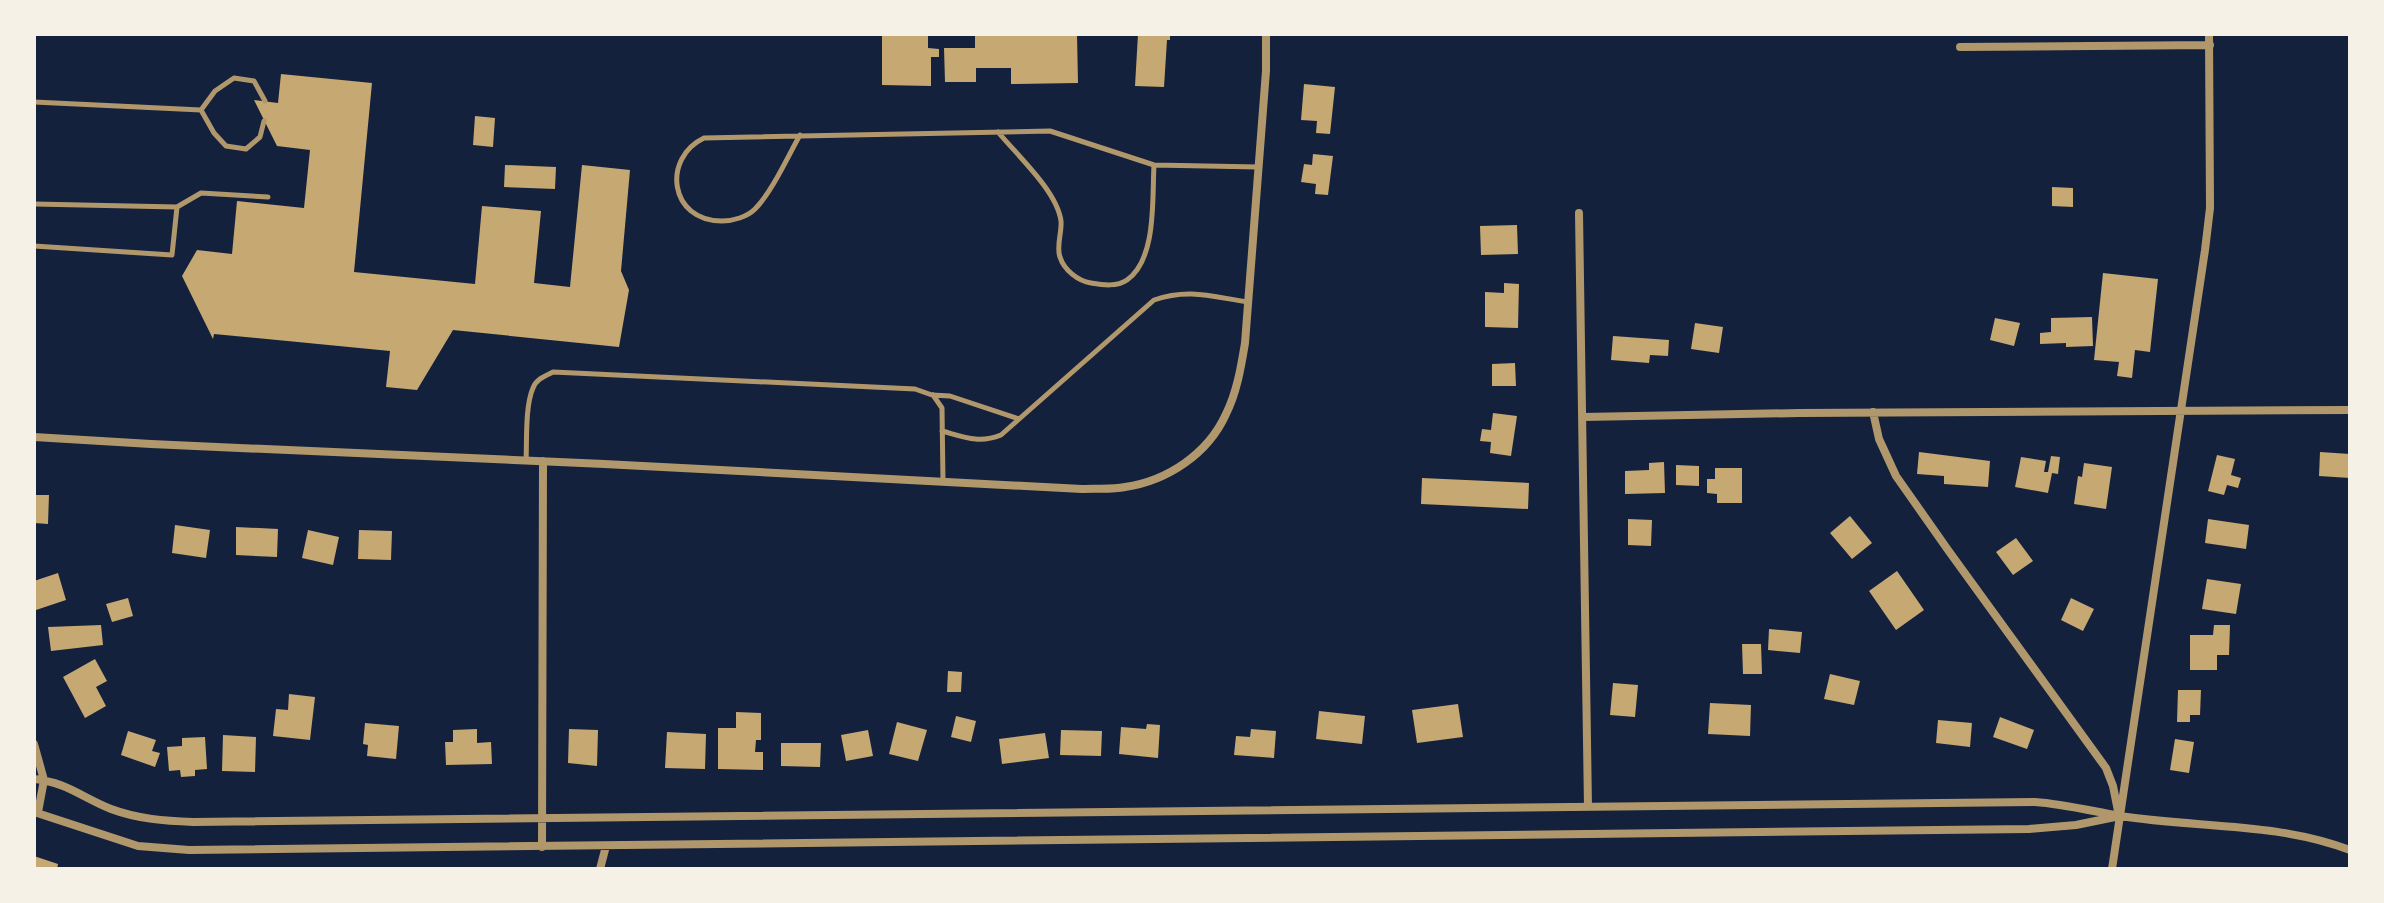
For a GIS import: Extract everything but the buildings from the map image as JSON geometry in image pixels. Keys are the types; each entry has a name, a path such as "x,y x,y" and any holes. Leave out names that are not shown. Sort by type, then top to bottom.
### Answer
{"street":[{"path":"34,437 1082,489 1140,484 1164,476 1186,462 1208,440 1225,417 1239,376 1245,343 1266,71 1266,34"},
{"path":"2112,869 2210,208 2209,34"},
{"path":"1960,47 2210,45"},
{"path":"1579,213 1588,807"},
{"path":"1583,417 2350,410"},
{"path":"1873,412 1879,439 1896,476 2106,768 2119,816"},
{"path":"542,847 543,461"},
{"path":"34,744 39,780 35,809 138,846 163,849 2029,829 2076,825 2119,816"},
{"path":"39,780 71,788 113,809 166,821 2035,802 2058,803 2119,816 2241,826 2304,835 2350,850"},
{"path":"600,869 606,846"}],"lane":[{"path":"201,110 215,91 234,78 254,81 265,101"},
{"path":"34,102 201,110"},
{"path":"201,110 214,133 226,146 246,149 260,137 264,121"},
{"path":"800,135 754,210 733,221 708,221 689,212 679,198 679,170 684,153 692,143 704,138 800,135 1050,131 1154,165 1258,167"},
{"path":"998,132 1056,205 1061,221 1059,256 1071,274 1086,283 1109,285 1125,282 1138,268 1149,236 1154,165"},
{"path":"34,204 177,207 201,193 268,197"},
{"path":"34,246 172,255 177,207"},
{"path":"942,431 987,440 1001,435 1154,300 1187,293 1248,302"},
{"path":"526,461 533,387 541,377 553,372 915,389 932,395 950,396 1019,419"},
{"path":"932,395 942,408 943,482"}]}
